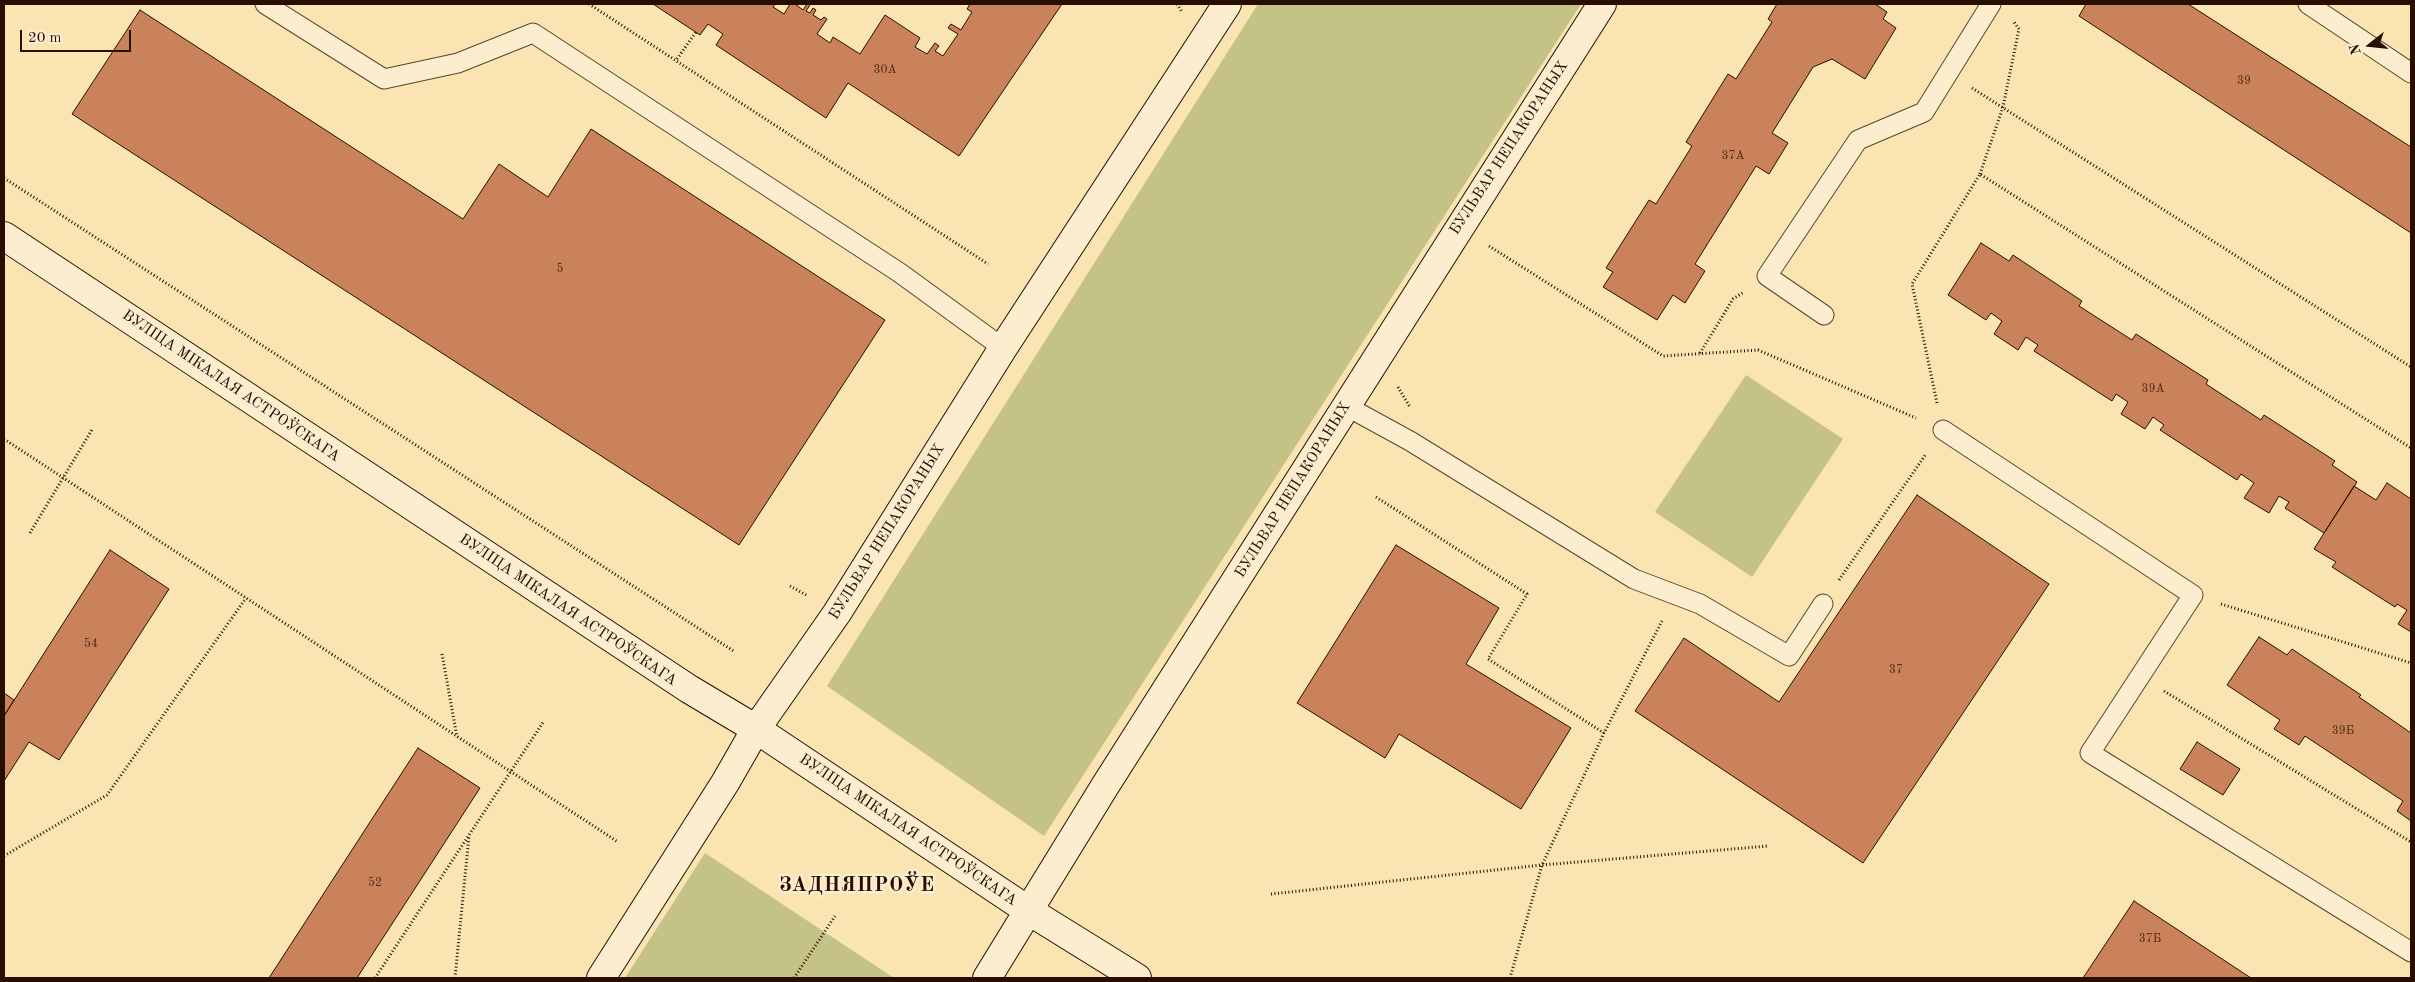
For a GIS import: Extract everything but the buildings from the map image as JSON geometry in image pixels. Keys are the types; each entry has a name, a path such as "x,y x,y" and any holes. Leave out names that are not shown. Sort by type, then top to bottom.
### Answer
{"main road":[{"name":"БУЛЬВАР НЕПАКОРАНЫХ","path":"601,978 725,783 756,730 837,613 1003,348 1227,4"},
{"name":"БУЛЬВАР НЕПАКОРАНЫХ","path":"987,978 1105,786 1459,226 1602,4"},
{"name":"ВУЛІЦА МІКАЛАЯ АСТРОЎСКАГА","path":"4,236 689,689 756,730 1029,911 1136,978"}],"lane":[{"path":"266,4 384,79 458,63 533,33 900,273 1003,348"},
{"path":"1824,315 1767,276 1858,140 1924,112 1991,4"},
{"path":"2308,4 2411,73"},
{"path":"1346,406 1410,441 1634,579 1700,604 1789,656 1823,604"},
{"path":"1943,430 2193,595 2090,753 2411,952"}],"path":[{"path":"589,4 988,264"},
{"path":"1823,604 1943,430 1912,284 1980,174 2003,107 2019,29 2010,16"},
{"path":"676,59 696,32"},
{"path":"1949,72 2411,368"},
{"path":"1980,174 2411,448"},
{"path":"4,178 735,652"},
{"path":"1459,226 1521,268 1663,356 1758,350 1943,430"},
{"path":"1700,354 1734,299 1767,276"},
{"path":"30,533 93,428"},
{"path":"4,439 618,842"},
{"path":"1376,497 1527,594 1488,659 1604,733"},
{"path":"1510,978 1542,865 1604,733 1676,594"},
{"path":"2193,595 2411,664"},
{"path":"4,856 107,795 246,598"},
{"path":"442,654 457,737"},
{"path":"2140,677 2411,842"},
{"path":"376,978 544,721"},
{"path":"455,978 469,836"},
{"path":"1271,894 1542,865 1768,846"},
{"path":"794,978 835,916"}],"shaded area":[{"path":"1258,4 1581,4 1044,836 827,686"},
{"path":"1746,375 1843,439 1752,577 1655,512"},
{"path":"705,853 894,978 625,978"}],"district":[{"name":"ЗАДНЯПРОЎЕ","path":"857,886"}]}
